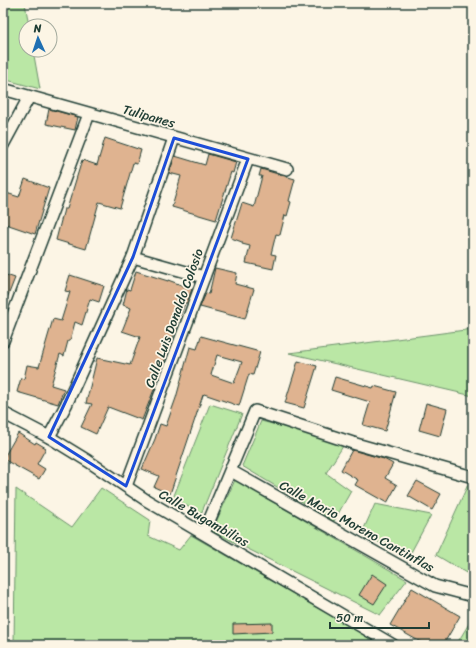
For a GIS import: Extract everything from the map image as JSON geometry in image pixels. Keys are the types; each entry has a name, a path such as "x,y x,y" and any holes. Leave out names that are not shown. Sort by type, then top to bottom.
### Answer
{"street":[{"name":"Tulipanes","path":"3,89 286,170"},
{"path":"3,145 29,97"},
{"path":"3,341 89,114"},
{"path":"49,437 66,406 133,257 174,138"},
{"name":"Calle Luis Donaldo Colosio","path":"126,486 248,159"},
{"path":"133,257 204,277"},
{"path":"204,533 255,411 356,444 473,477"},
{"name":"Calle Bugambilias","path":"3,413 49,437 146,500 393,645"},
{"name":"Calle Mario Moreno Cantinflas","path":"231,471 435,586 473,596"}],"highlighted area":[{"path":"174,138 248,159 126,486 49,437 133,257"}],"green space":[{"path":"3,3 25,3 28,18 18,18 18,58 34,58 40,89 3,79"},
{"path":"473,329 473,396 289,353"},
{"path":"210,404 242,414 201,514 173,498"},
{"path":"261,421 345,443 326,473 351,491 334,521 242,466"},
{"path":"235,480 407,580 380,615 212,531"},
{"path":"470,480 473,481 473,577 436,555"},
{"path":"101,488 150,520 148,536 179,550 191,535 382,645 14,645 16,489 72,527"},
{"path":"375,504 431,515 408,558 362,533"},
{"path":"473,617 473,645 456,645"}],"building":[{"path":"49,109 78,117 75,130 46,124"},
{"path":"105,138 141,150 137,164 133,163 120,208 99,202 86,249 56,240 64,209 67,209 82,160 97,165"},
{"path":"208,154 236,162 233,173 231,172 216,220 172,207 181,176 169,173 175,156 205,165"},
{"path":"261,169 295,179 289,201 291,202 287,216 285,215 280,235 276,234 271,254 276,255 273,269 246,263 250,246 242,244 242,242 231,238 242,203 254,207 262,176 259,176"},
{"path":"25,179 49,188 35,234 3,223 3,192 19,197"},
{"path":"215,268 237,273 235,284 254,289 245,319 200,307 206,293 209,294"},
{"path":"136,271 168,280 192,289 187,303 185,303 142,420 108,407 96,434 81,427 92,404 86,403 97,358 130,365 140,337 122,331 131,308 123,305 127,289 130,290"},
{"path":"3,274 15,278 4,306 3,306"},
{"path":"70,275 104,286 99,302 90,299 82,325 75,322 64,356 60,354 51,385 64,389 58,404 17,392 21,378 24,379 27,365 39,367 53,319 61,321 70,292 65,291"},
{"path":"201,336 260,352 253,375 249,374 239,406 204,394 203,395 170,494 154,487 159,476 142,469 160,424 166,426 176,398 190,347 197,349","holes":["217,355 242,362 234,383 211,375"]},
{"path":"298,361 317,366 304,408 285,403"},
{"path":"335,377 373,388 374,386 396,392 385,431 363,425 370,402 331,390"},
{"path":"426,403 447,409 440,436 419,430"},
{"path":"18,433 35,444 36,442 46,448 37,464 45,469 39,479 3,459"},
{"path":"352,450 384,459 393,464 385,478 397,485 387,503 355,485 358,480 341,470"},
{"path":"417,481 441,494 432,510 408,496"},
{"path":"372,574 387,584 374,604 359,595"},
{"path":"412,588 460,616 443,645 426,645 390,625"},
{"path":"272,623 272,632 233,634 233,624"}]}
